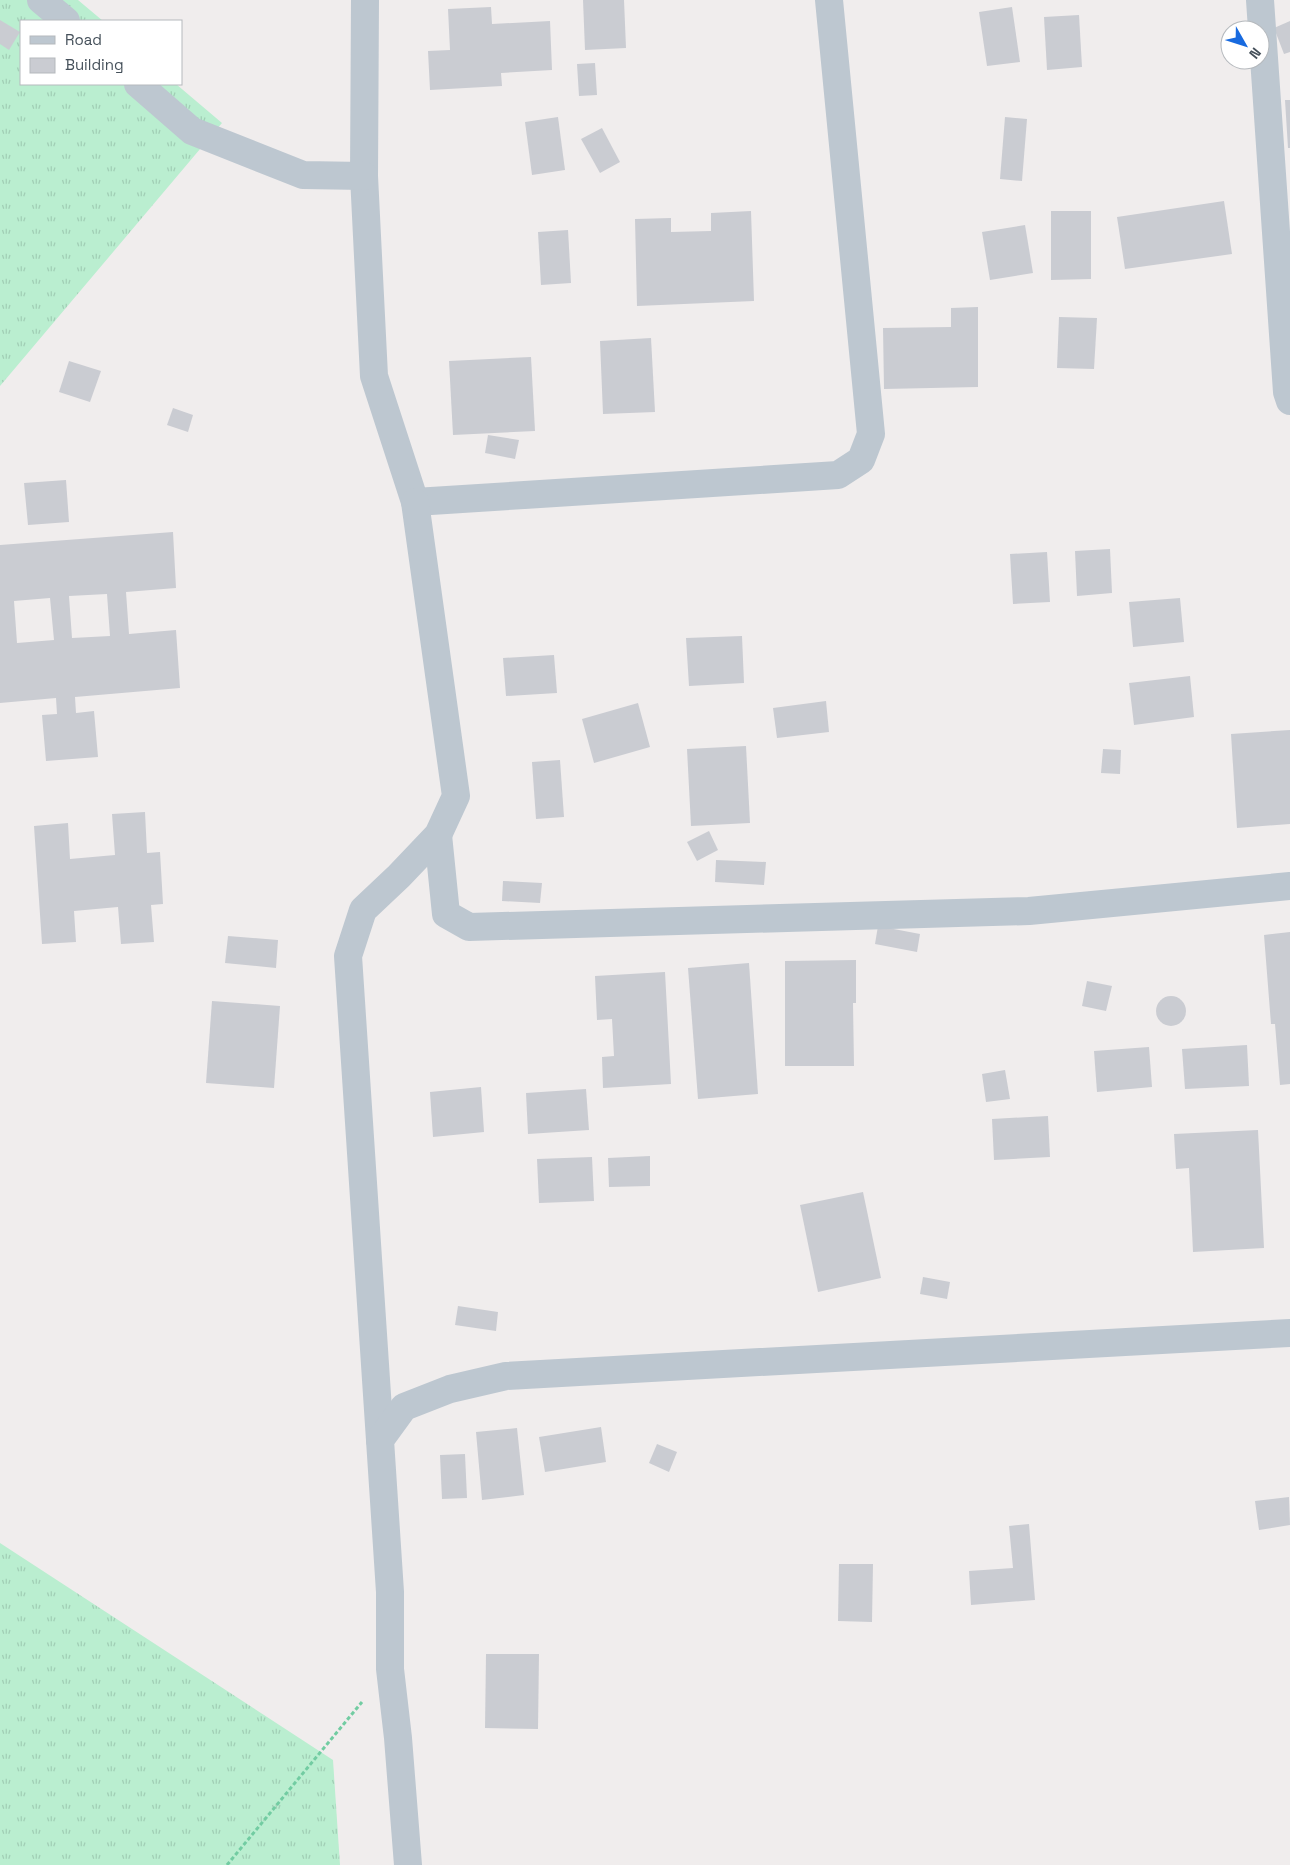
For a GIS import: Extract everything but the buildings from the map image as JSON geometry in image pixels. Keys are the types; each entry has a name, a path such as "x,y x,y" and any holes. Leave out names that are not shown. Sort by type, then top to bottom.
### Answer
{"street":[{"path":"42,0 65,20"},
{"path":"365,0 364,176 374,376 416,502 456,796 438,835 364,910 348,956 390,1592 390,1669 398,1738 408,1865"},
{"path":"416,502 838,475 861,460 871,434 830,0"},
{"path":"1260,0 1287,392 1290,401"},
{"path":"139,85 192,131 303,175 364,176"},
{"path":"438,835 446,914 469,927 1029,911 1290,886"},
{"path":"380,1440 404,1407 450,1389 506,1376 1290,1333"}],"path":[{"path":"227,1865 390,1669"}],"green space":[{"path":"0,0 78,0 102,20 20,20 20,85 177,85 222,123 0,386"},
{"path":"0,1543 333,1760 340,1865 0,1865"}]}
